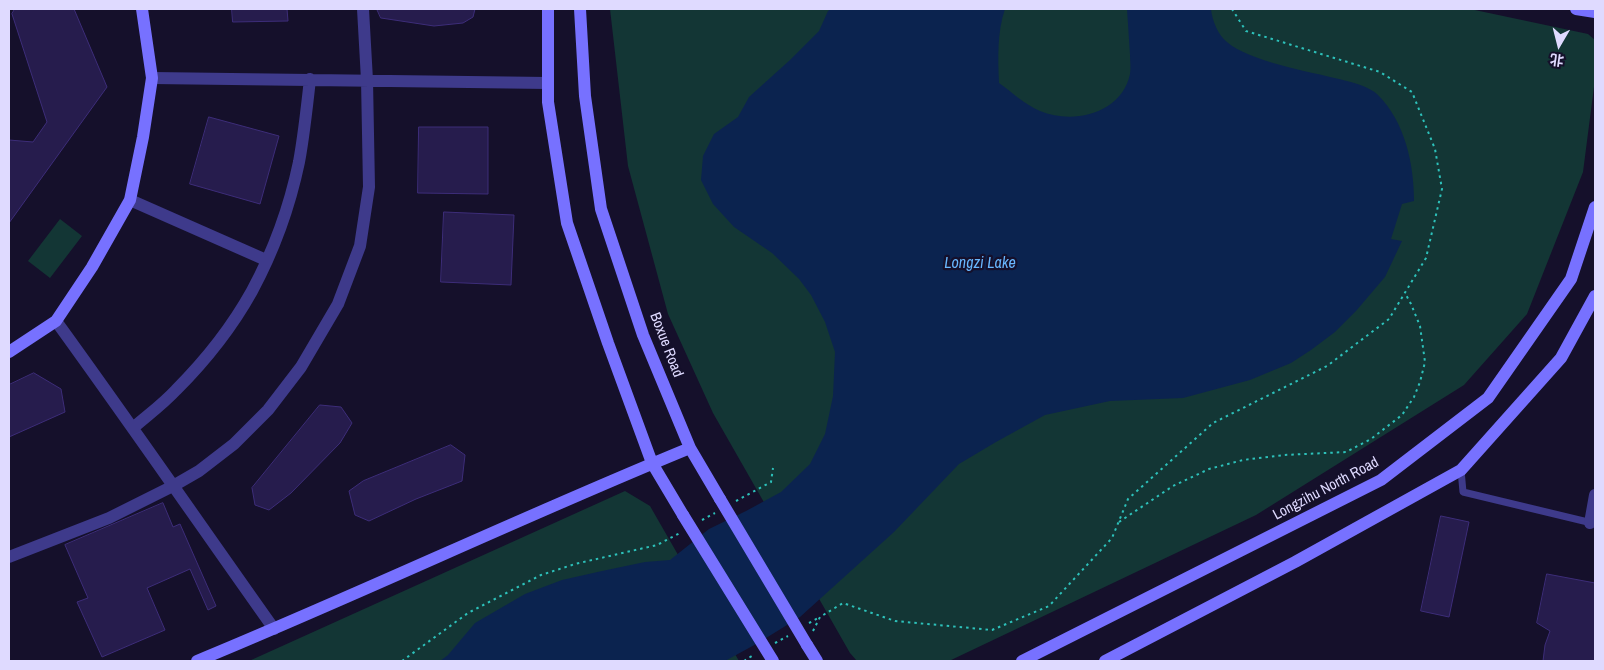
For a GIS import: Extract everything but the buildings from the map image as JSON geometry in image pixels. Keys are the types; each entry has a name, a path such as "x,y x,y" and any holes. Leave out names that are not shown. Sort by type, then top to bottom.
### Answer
{"street":[{"path":"9,352 56,321 92,267 130,200 143,137 152,78 142,9"},
{"path":"9,557 109,518 199,471 234,444 268,410 301,367 338,304 360,246 369,187 367,80 363,9"},
{"path":"548,9 548,102 568,223 608,343 652,463 773,661"},
{"name":"Boxue Road","path":"580,9 585,96 601,208 643,335 690,448 719,505 817,661"},
{"path":"1576,9 1595,12"},
{"path":"152,78 548,83"},
{"path":"133,428 176,391 225,332 252,290 266,260 288,202 304,130 310,79"},
{"path":"130,200 266,260"},
{"name":"Longzihu North Road","path":"1022,661 1381,480 1488,398 1570,279 1595,207"},
{"path":"1105,661 1295,562 1461,470 1561,358 1595,296"},
{"path":"56,321 274,629"},
{"path":"197,661 690,448"},
{"path":"1593,524 1595,495"}],"lane":[{"path":"1461,470 1464,492 1593,524"}],"path":[{"path":"803,627 843,603 895,621 992,630 1049,606 1112,538 1128,499 1213,424 1327,366 1389,319 1426,258 1442,189 1435,149 1412,92 1380,72 1246,31 1232,9"},
{"path":"1119,522 1173,486 1208,469 1243,460 1284,455 1346,452 1371,439 1402,415 1414,398 1425,362 1420,326 1405,293"},
{"path":"736,501 771,482 773,468"},
{"path":"701,521 719,505"},
{"path":"402,661 468,613 540,575 575,564 657,545 684,530"},
{"path":"807,645 820,617"},
{"path":"769,646 795,632"},
{"path":"744,661 761,651"}],"green space":[{"path":"610,9 1470,9 1588,34 1595,40 1595,79 1583,172 1527,314 1464,385 1256,515 949,661 857,661 850,653 713,413 668,314 628,166"},
{"path":"60,219 82,236 50,278 28,261"},
{"path":"625,491 650,506 739,661 249,661"}],"water":[{"name":"Longzi Lake","path":"831,9 1005,9 999,36 999,83 1024,102 1040,111 1067,117 1081,116 1107,107 1125,87 1130,74 1127,9 1211,9 1218,31 1227,42 1237,49 1280,65 1360,85 1378,95 1395,118 1410,158 1414,201 1402,204 1391,239 1402,241 1385,277 1356,311 1335,332 1291,363 1250,380 1183,398 1110,401 1045,415 959,464 894,532 800,617 725,661 440,661 448,655 475,623 525,594 562,580 645,562 670,560 709,529 781,492 810,464 825,434 833,396 835,352 825,322 811,295 799,279 772,253 734,227 713,204 701,180 703,156 714,134 738,117 749,97 819,31 828,11"}]}
